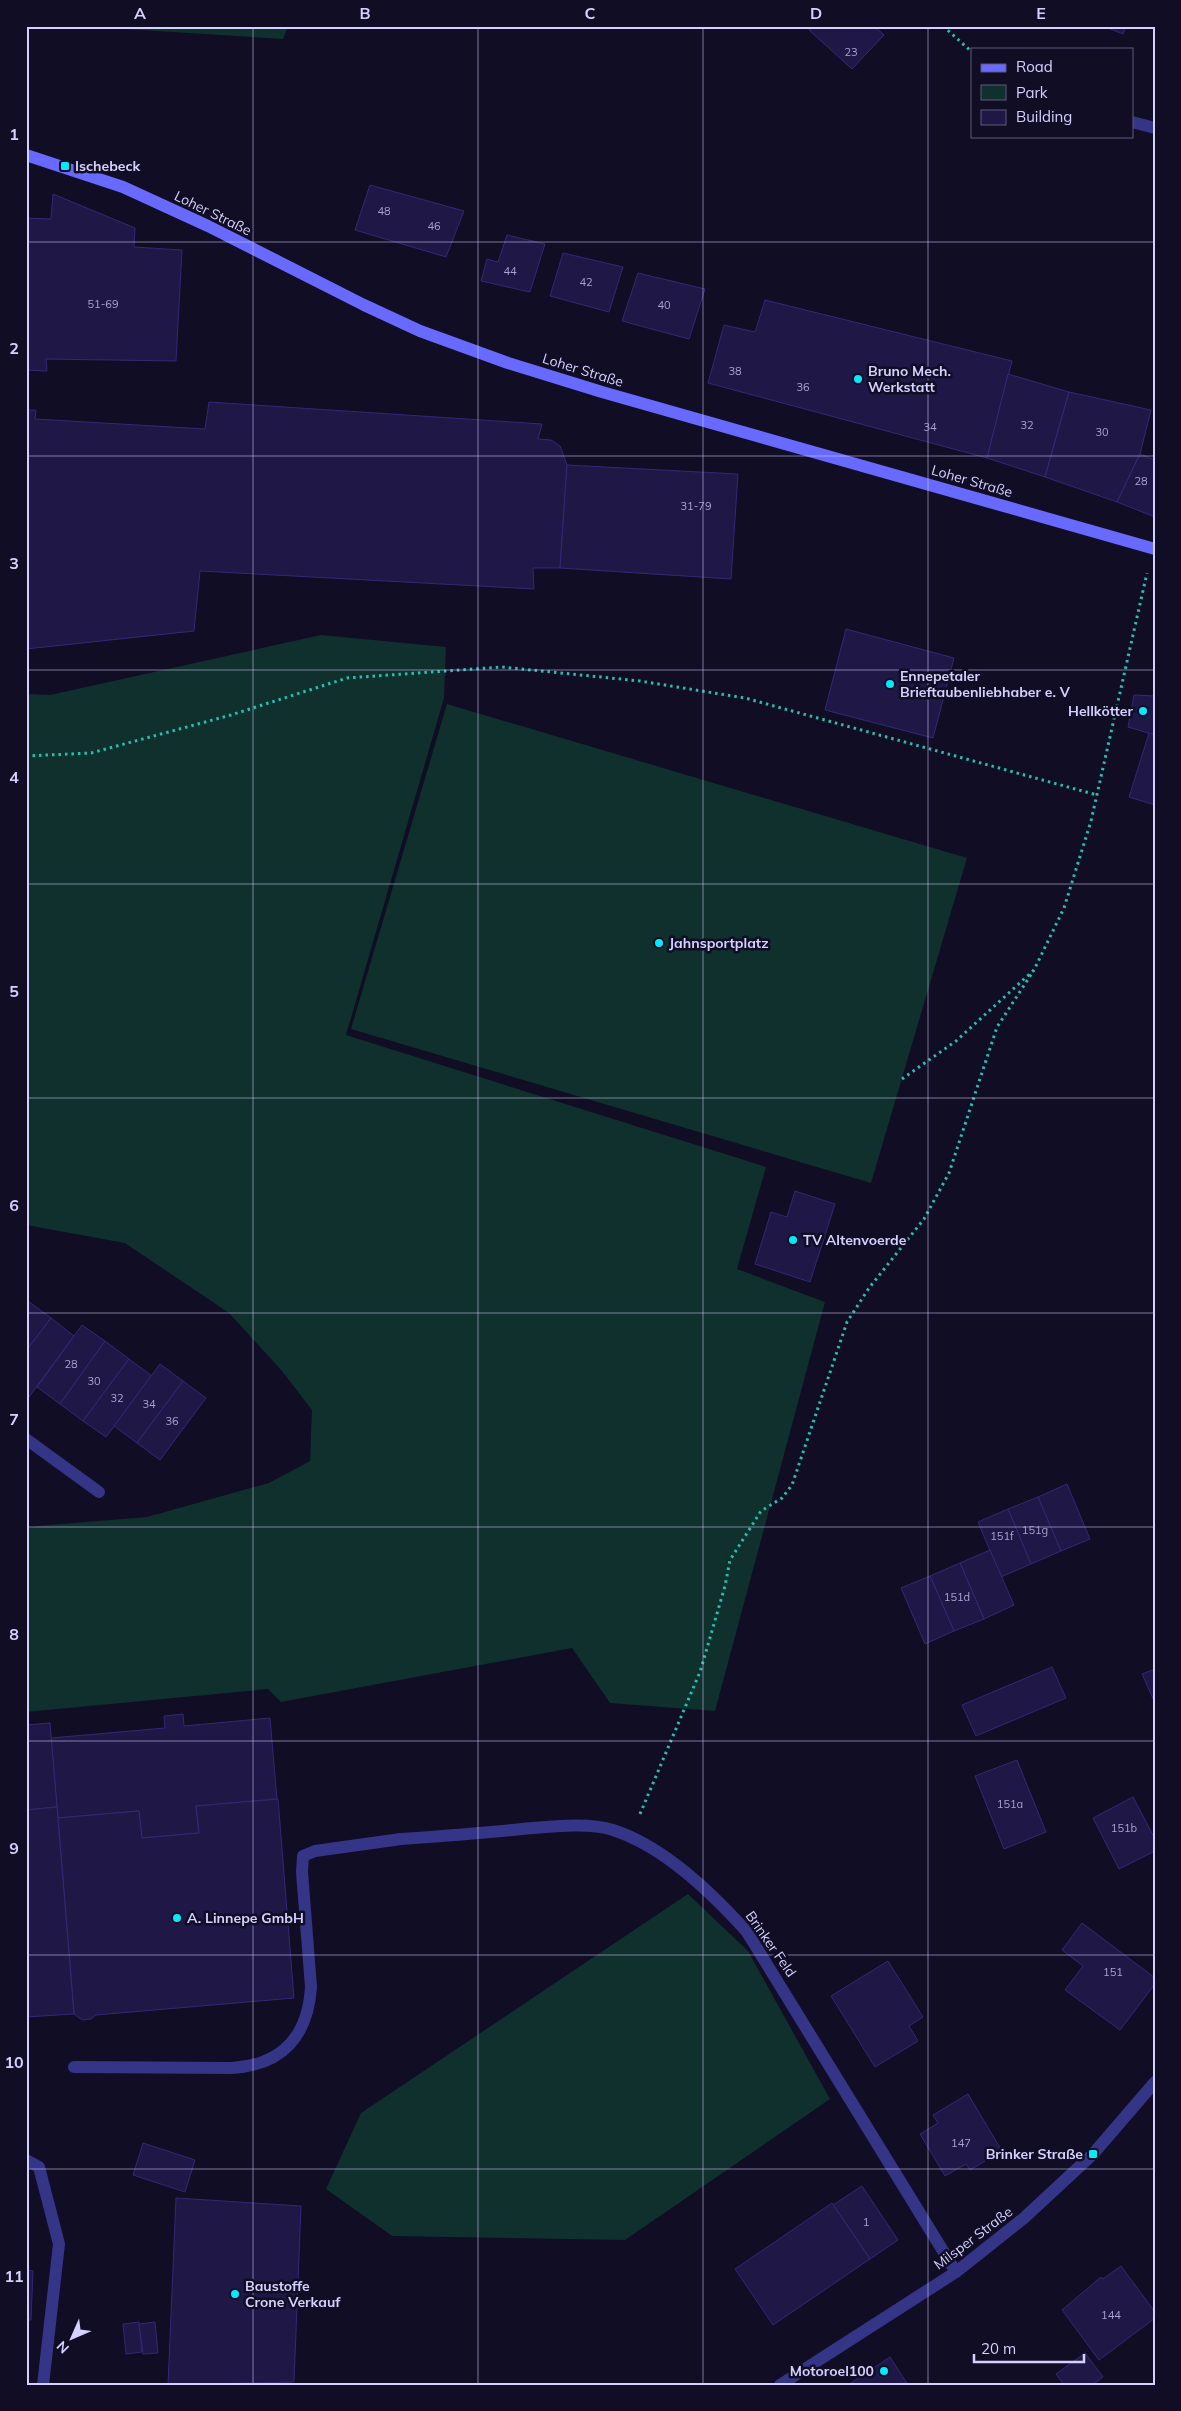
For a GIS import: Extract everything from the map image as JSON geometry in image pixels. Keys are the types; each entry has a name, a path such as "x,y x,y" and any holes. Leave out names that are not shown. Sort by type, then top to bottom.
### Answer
{"main road":[{"name":"Loher Straße","path":"26,155 123,187 208,226 364,305 420,331 508,364 1154,549"}],"street":[{"path":"1134,123 1155,128"},
{"path":"26,1439 98,1492"},
{"name":"Brinker Feld","path":"74,2067 247,2067 264,2062 288,2047 299,2034 310,2002 311,1987 302,1872 304,1856 315,1851 401,1839 565,1826 612,1830 643,1843 683,1872 722,1904 748,1932 956,2272"},
{"name":"Milsper Straße","path":"780,2385 956,2272 1057,2189 1093,2154 1155,2082"},
{"path":"26,2160 39,2167 59,2244 43,2385"}],"path":[{"path":"943,26 971,51"},
{"path":"630,1837 700,1672 725,1586 730,1560 761,1510 782,1498 792,1485 847,1322 870,1288 924,1220 948,1173 997,1027 1034,970 1064,908 1097,795 1131,635 1154,549"},
{"path":"26,756 91,753 231,715 347,678 502,667 640,681 745,698 916,747 1097,795"},
{"path":"902,1079 956,1041 1034,970"}],"green space":[{"path":"77,26 288,26 283,39"},
{"path":"321,635 446,647 444,698 346,1035 766,1167 737,1269 825,1302 715,1711 610,1703 572,1648 281,1702 268,1689 26,1712 26,1529 37,1526 147,1517 269,1483 310,1461 312,1410 282,1371 229,1313 125,1243 26,1225 26,694 50,695"},
{"name":"Jahnsportplatz","path":"447,704 967,858 871,1183 351,1029"},
{"path":"688,1894 748,1951 830,2099 625,2240 392,2236 326,2189 361,2113"}],"building":[{"path":"812,26 874,26 884,35 852,69 809,30"},
{"path":"1103,26 1126,26 1123,34"},
{"path":"370,185 464,211 446,257 355,230"},
{"path":"53,194 135,228 134,247 182,250 176,361 46,359 47,371 26,370 26,218 51,219"},
{"path":"507,235 545,244 530,292 481,281 487,259 498,262"},
{"path":"563,253 623,267 609,312 550,296"},
{"path":"638,273 705,289 689,339 622,321"},
{"name":"Bruno Mech. Werkstatt","path":"765,300 1012,361 987,458 708,383 724,325 755,332"},
{"path":"1008,374 1069,392 1045,477 987,458"},
{"path":"1069,392 1151,410 1140,454 1117,502 1045,477"},
{"path":"209,402 542,424 538,439 551,440 560,446 567,465 560,568 533,568 534,589 200,571 194,631 26,649 26,410 36,410 35,419 205,429"},
{"path":"1140,454 1155,460 1155,517 1117,502"},
{"path":"567,465 738,474 731,579 560,568"},
{"name":"Ennepetaler Brieftaubenliebhaber e. V","path":"846,629 954,658 933,738 825,710"},
{"name":"Hellkötter","path":"1134,695 1155,696 1155,735 1128,727"},
{"path":"1149,733 1155,735 1155,805 1129,797"},
{"name":"TV Altenvoerde","path":"795,1191 835,1204 810,1282 755,1264 771,1212 787,1217"},
{"path":"28,1301 51,1318 26,1351 26,1304"},
{"path":"51,1318 74,1336 29,1397 26,1394 26,1351"},
{"path":"82,1325 105,1341 60,1404 37,1387"},
{"path":"105,1341 129,1359 83,1421 60,1404"},
{"path":"129,1359 152,1376 106,1437 83,1421"},
{"path":"160,1364 183,1381 137,1443 114,1426"},
{"path":"183,1381 206,1398 160,1460 137,1443"},
{"path":"1067,1484 1090,1539 1061,1551 1038,1497"},
{"path":"1038,1497 1061,1551 1031,1564 1008,1509"},
{"path":"1008,1509 1031,1564 1001,1577 978,1522"},
{"path":"990,1550 1014,1605 984,1619 960,1563"},
{"path":"960,1563 984,1619 954,1631 930,1576"},
{"path":"930,1576 954,1631 925,1644 901,1588"},
{"path":"1052,1667 1066,1698 976,1736 962,1705"},
{"path":"1155,1669 1155,1703 1142,1674"},
{"path":"183,1714 184,1726 270,1718 277,1799 196,1806 199,1833 142,1838 139,1811 58,1818 51,1738 165,1728 164,1716"},
{"path":"50,1723 57,1807 26,1810 26,1725"},
{"path":"1017,1760 1046,1832 1004,1849 975,1776"},
{"path":"1133,1797 1155,1839 1155,1851 1119,1869 1093,1818"},
{"name":"A. Linnepe GmbH","path":"278,1799 294,1998 96,2015 91,2019 82,2020 74,2014 58,1818 139,1811 142,1838 199,1833 196,1806"},
{"path":"57,1807 74,2014 26,2017 26,1810"},
{"path":"1082,1923 1155,1978 1155,1984 1120,2030 1065,1990 1083,1966 1062,1950"},
{"path":"888,1961 923,2017 909,2026 918,2041 875,2067 831,1996"},
{"path":"968,2094 1002,2151 970,2170 966,2164 945,2176 920,2134 938,2123 933,2115"},
{"path":"143,2143 195,2160 185,2192 133,2175"},
{"path":"862,2186 898,2240 870,2259 833,2205"},
{"name":"Baustoffe Crone Verkauf","path":"176,2198 301,2206 294,2382 168,2385"},
{"path":"832,2203 870,2259 773,2325 735,2269"},
{"path":"1121,2266 1155,2312 1155,2318 1099,2360 1062,2310 1101,2277 1103,2279"},
{"path":"26,2270 33,2271 31,2320 26,2320"},
{"path":"139,2322 142,2352 126,2354 123,2324"},
{"path":"155,2322 158,2353 143,2354 139,2324"},
{"path":"1085,2353 1103,2377 1092,2385 1064,2385 1056,2374"},
{"name":"Motoroel100","path":"890,2357 908,2385 848,2385"}],"place":[{"name":"Ischebeck","path":"65,166"},
{"name":"Bruno Mech. Werkstatt","path":"858,379"},
{"name":"Ennepetaler Brieftaubenliebhaber e. V","path":"890,684"},
{"name":"Hellkötter","path":"1143,711"},
{"name":"Jahnsportplatz","path":"659,943"},
{"name":"TV Altenvoerde","path":"793,1240"},
{"name":"A. Linnepe GmbH","path":"177,1918"},
{"name":"Brinker Straße","path":"1093,2154"},
{"name":"Baustoffe Crone Verkauf","path":"235,2294"},
{"name":"Motoroel100","path":"884,2371"}]}
